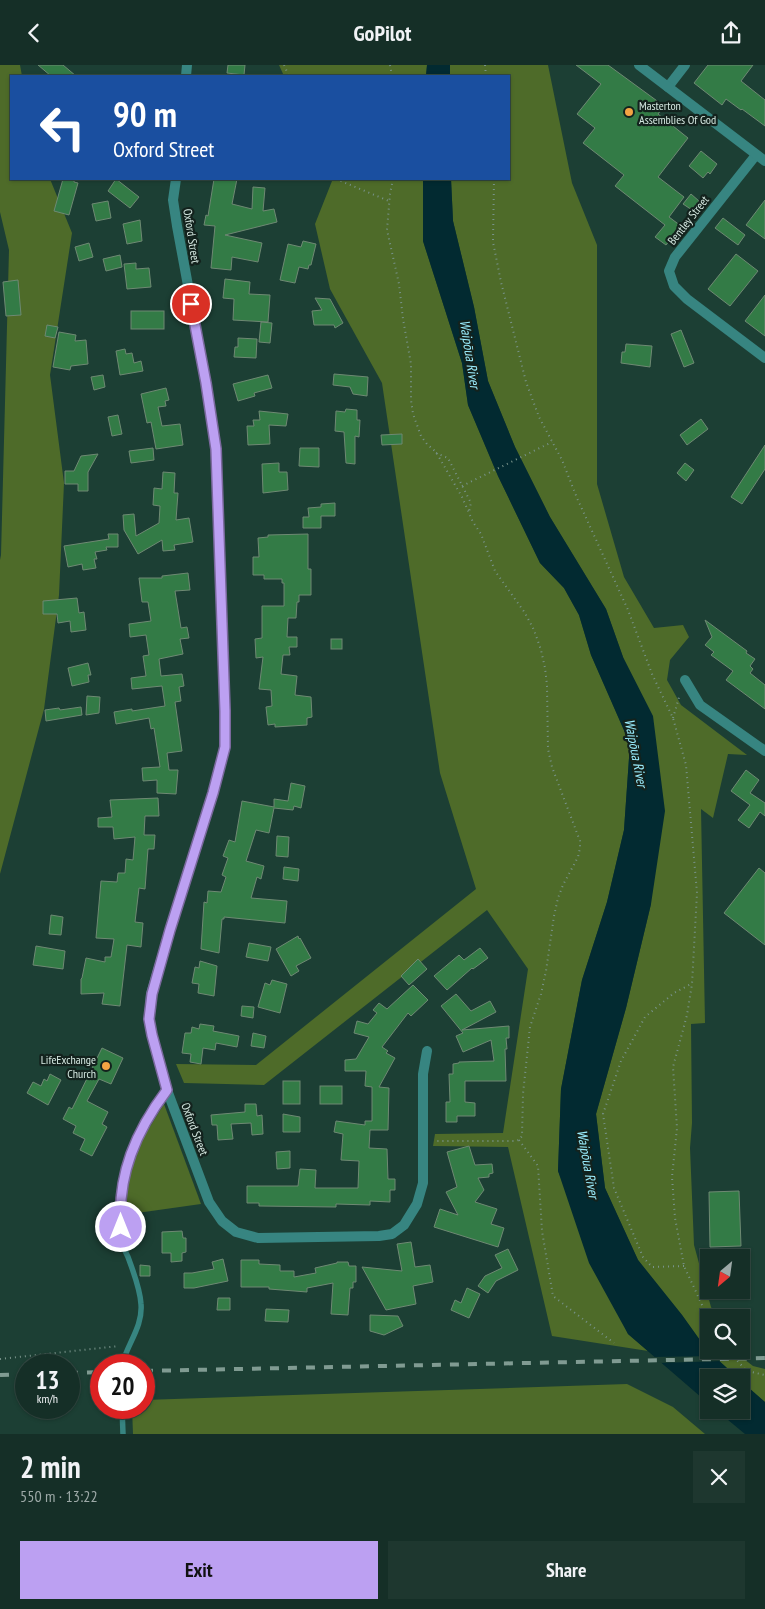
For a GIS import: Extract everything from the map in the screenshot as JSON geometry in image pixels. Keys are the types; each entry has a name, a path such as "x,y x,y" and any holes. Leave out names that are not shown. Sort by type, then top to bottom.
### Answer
{"street":[{"path":"639,65 761,158"},
{"path":"668,87 685,65"},
{"name":"Bentley Street","path":"761,158 675,257 669,271 674,286 687,299 765,358"},
{"name":"Oxford Street","path":"176,180 173,200 216,449 225,747 213,793 152,994 149,1019 167,1090 209,1202 222,1221 236,1232 258,1238 379,1236 392,1234 404,1225 417,1204 423,1183 423,1074 427,1051"},
{"path":"685,680 700,705 765,751"}],"lane":[{"path":"126,1354 139,1325 141,1304 135,1276 122,1240 120,1214 122,1190 129,1157 140,1132 151,1111 167,1090"},
{"path":"122,1419 123,1434"}],"path":[{"path":"338,180 390,201"},
{"path":"393,180 387,230 399,284 406,342 411,364 413,414 421,436 436,453 462,497 469,514 481,534 495,571 520,606 534,630 545,668 548,749 552,767 580,841 578,857 558,898 546,971 530,1027 522,1133 519,1140"},
{"path":"494,180 493,242 500,282 526,382 539,417 562,460 577,498 628,610 652,674 673,718 686,765 697,893 692,984 687,1015 673,1067 677,1128 672,1177 675,1218 684,1266 704,1309"},
{"path":"462,486 552,442"},
{"path":"436,453 448,458 471,503 469,514"},
{"path":"673,718 685,680"},
{"path":"684,1266 652,1267 643,1257 614,1188 603,1114 621,1061 645,1017 674,993 692,984"},
{"path":"423,1141 519,1140"},
{"path":"519,1140 538,1166 542,1231 553,1296 614,1343"},
{"path":"0,1359 118,1346 130,1343"},
{"path":"735,1359 746,1371 765,1375"}],"green space":[{"path":"0,65 20,65 22,75 10,75 10,180 50,180 72,233 50,375 64,483 59,595 44,709 0,874 0,560 9,250 0,212"},
{"path":"279,65 427,65 426,75 284,75"},
{"path":"450,65 548,65 572,183 597,245 597,484 624,577 654,628 683,625 689,637 670,660 667,680 681,705 747,755 728,754 713,818 701,809 705,1023 691,1024 692,1123 690,1148 694,1245 700,1267 700,1299 709,1299 712,1309 700,1309 700,1340 638,1260 605,1188 596,1114 626,1008 651,904 623,657 606,609 550,517 515,447 488,381 474,307 453,221 451,180 510,180 510,75 450,75"},
{"path":"423,180 423,241 462,363 468,405 498,476 540,563 564,588 579,615 591,655 630,744 624,830 607,902 582,980 561,1089 558,1171 628,1334 648,1351 552,1336 508,1147 433,1146 435,1134 503,1133 528,969 487,910 264,1085 184,1083 176,1064 256,1065 476,889 440,773 382,383 330,289 315,224 332,181"},
{"path":"164,1104 201,1204 137,1213 124,1213 129,1177 141,1141"},
{"path":"717,1359 744,1359 753,1366 765,1369 765,1402 750,1389 750,1369 728,1369"},
{"path":"627,1384 673,1407 705,1434 133,1434 132,1419 155,1419 155,1400"}],"water":[{"path":"427,65 450,65 450,75 426,75"},
{"name":"Waipōua River","path":"423,180 451,180 453,221 474,307 488,381 515,447 550,517 606,609 623,657 653,716 665,811 651,904 626,1008 596,1114 605,1188 638,1260 700,1340 700,1359 717,1359 728,1369 700,1369 700,1396 628,1334 589,1263 558,1171 561,1089 582,980 607,902 624,830 630,744 591,655 579,615 564,588 540,563 498,476 468,405 462,363 423,241"},
{"path":"750,1389 765,1402 765,1434 745,1434 727,1419 750,1419"}],"pier":[{"path":"700,1356 700,1359 721,1359 723,1361 657,1363 651,1357"}],"building":[{"path":"38,65 63,65 75,75 50,75"},
{"path":"228,65 245,65 244,75 227,73"},
{"path":"576,65 608,65 664,106 658,114 688,138 658,177 684,197 669,217 681,226 666,245 655,237 665,225 615,186 624,175 583,143 595,128 577,114 601,84"},
{"path":"708,65 753,65 741,81 765,100 765,126 726,99 722,105 694,83"},
{"path":"701,151 717,164 710,174 708,172 703,178 689,166"},
{"path":"63,180 74,180 74,182 78,183 69,215 54,211"},
{"path":"117,180 139,197 130,208 108,191"},
{"path":"214,180 237,180 232,204 252,209 253,187 265,188 263,211 274,209 277,222 225,235 262,243 258,262 232,257 231,270 211,268 215,226 204,225 206,215 208,216"},
{"path":"691,194 699,201 692,210 683,204"},
{"path":"765,200 765,239 746,225"},
{"path":"108,201 111,218 96,221 92,204"},
{"path":"723,218 745,235 738,245 715,228"},
{"path":"140,220 142,241 127,244 123,224"},
{"path":"303,241 316,244 311,265 309,265 308,269 299,267 295,283 280,280 288,244 301,247"},
{"path":"89,243 93,257 79,261 75,247"},
{"path":"736,254 758,271 730,306 708,289"},
{"path":"120,255 122,267 106,271 103,259"},
{"path":"136,263 136,269 149,268 151,287 127,289 124,264"},
{"path":"225,279 250,282 249,294 270,295 268,322 233,320 234,299 223,298"},
{"path":"18,280 21,315 6,316 3,282"},
{"path":"765,295 765,336 745,321"},
{"path":"315,298 330,299 343,323 335,328 334,325 314,325 312,311 322,310"},
{"path":"131,311 164,311 164,329 131,329"},
{"path":"261,322 272,323 270,343 259,342"},
{"path":"47,325 58,327 55,338 45,336"},
{"path":"681,330 694,363 684,367 671,334"},
{"path":"59,332 76,335 75,341 86,340 88,364 71,366 70,370 53,367"},
{"path":"238,338 257,339 256,358 234,357 235,347 238,347"},
{"path":"626,344 652,346 650,367 621,363 622,352 625,352"},
{"path":"125,349 126,354 132,353 134,363 141,361 143,371 120,375 116,351"},
{"path":"334,374 368,377 367,396 353,394 350,387 333,385"},
{"path":"103,375 105,387 94,390 91,377"},
{"path":"268,375 272,388 254,393 255,396 238,401 233,384"},
{"path":"166,388 169,400 165,401 166,406 158,407 162,426 180,424 183,445 156,449 151,422 147,423 141,394"},
{"path":"346,409 357,410 357,420 360,420 359,437 355,436 355,464 346,463 344,432 335,431 336,411 345,412"},
{"path":"259,411 288,414 286,426 269,425 270,444 248,445 247,426 254,426 253,420 260,420"},
{"path":"118,415 122,434 112,436 108,417"},
{"path":"701,419 708,429 687,445 680,435"},
{"path":"402,434 402,444 382,445 381,435"},
{"path":"765,445 765,469 742,504 731,497"},
{"path":"153,448 154,460 131,463 129,451"},
{"path":"300,448 319,448 319,467 299,466"},
{"path":"98,454 88,472 88,491 78,491 78,484 65,484 65,471 74,471 81,456"},
{"path":"279,463 279,472 287,472 288,490 263,493 262,464"},
{"path":"685,463 694,470 686,481 677,473"},
{"path":"163,472 175,473 174,493 178,493 176,520 189,518 193,542 174,545 175,550 163,551 162,540 138,554 124,530 123,515 134,514 136,536 159,523 160,506 153,505 154,488 162,489"},
{"path":"335,503 335,516 321,516 321,528 303,528 303,517 309,517 308,508 321,507 321,504"},
{"path":"108,534 118,534 118,547 106,547 107,550 95,552 97,559 94,559 96,568 83,570 82,564 68,567 64,546 109,539"},
{"path":"308,534 308,569 311,569 311,595 299,595 296,618 288,618 287,637 297,637 297,647 289,647 290,655 283,655 281,674 297,676 295,695 311,697 312,717 307,718 307,725 275,727 275,724 268,725 266,707 272,706 271,690 259,689 263,657 256,658 255,639 262,638 262,606 284,606 284,583 282,583 282,579 264,579 264,575 253,575 253,557 259,557 258,538 268,537 268,535"},
{"path":"188,573 190,590 175,591 181,628 187,627 189,638 180,639 183,654 159,659 161,676 182,674 184,686 179,687 181,701 175,702 182,751 167,753 169,770 178,770 176,794 157,793 157,780 143,781 142,768 160,767 154,728 151,729 149,718 116,724 114,712 165,706 162,686 132,689 131,678 146,676 143,656 149,655 146,635 130,637 129,624 151,621 148,602 142,602 139,578 162,578 162,576"},
{"path":"77,598 79,613 84,612 86,630 71,632 70,621 58,623 57,614 43,614 43,601"},
{"path":"705,620 755,659 750,666 753,669 750,673 765,685 765,709 726,680 733,671 711,655 714,652 705,645 712,637"},
{"path":"331,639 342,639 342,649 331,649"},
{"path":"88,663 91,675 88,675 89,682 72,686 68,668"},
{"path":"87,696 100,697 99,713 86,715"},
{"path":"81,707 82,715 46,721 45,710"},
{"path":"746,770 759,780 750,793 765,803 765,816 760,812 749,828 738,820 750,805 731,791"},
{"path":"291,783 305,786 301,808 294,806 293,810 274,808 269,833 256,830 246,861 264,866 261,879 257,877 251,898 287,901 285,923 224,917 222,919 219,953 201,949 204,902 207,903 208,891 221,892 226,877 222,875 228,858 223,856 229,840 235,842 242,801 274,807 274,799 288,801"},
{"path":"158,798 159,816 145,816 144,835 155,835 154,849 148,849 145,889 139,888 135,922 143,923 141,947 127,945 120,1006 102,1004 104,993 81,994 81,979 86,958 105,962 105,957 111,957 114,939 96,938 101,881 117,882 118,873 125,873 126,859 133,860 135,837 114,839 113,827 98,827 98,818 112,817 110,800"},
{"path":"277,836 289,837 288,857 276,856"},
{"path":"284,867 299,869 298,881 283,879"},
{"path":"759,868 765,873 765,945 724,913"},
{"path":"51,915 63,917 61,935 49,934"},
{"path":"298,936 311,958 296,966 299,971 291,976 276,949"},
{"path":"249,943 271,947 268,961 246,957"},
{"path":"36,946 65,951 63,969 33,965"},
{"path":"480,948 488,958 472,968 447,990 434,976 459,955 464,960"},
{"path":"418,959 427,969 409,985 401,976"},
{"path":"200,961 217,966 214,996 198,993 199,984 192,983 195,967 199,968"},
{"path":"272,980 287,984 280,1013 258,1007 265,983 270,985"},
{"path":"413,985 428,1000 411,1016 408,1013 382,1047 388,1051 386,1053 395,1058 379,1087 389,1088 388,1130 370,1130 369,1148 387,1149 388,1179 395,1179 395,1190 390,1190 390,1202 370,1201 370,1205 336,1204 336,1207 259,1206 259,1203 247,1203 247,1186 298,1186 300,1169 316,1170 315,1188 358,1188 359,1161 341,1160 343,1134 334,1132 336,1121 365,1125 365,1121 372,1121 372,1087 365,1086 366,1071 345,1071 345,1060 356,1059 369,1037 354,1033 357,1021 368,1024 377,1013 373,1010 379,1003 387,1009"},
{"path":"456,994 471,1011 490,1001 496,1012 462,1030 509,1026 509,1038 506,1038 507,1049 505,1049 506,1081 465,1081 465,1102 475,1103 475,1116 457,1116 457,1122 446,1122 446,1102 450,1102 449,1074 453,1074 453,1064 459,1062 494,1061 491,1040 463,1052 456,1036 463,1033 441,1006"},
{"path":"242,1006 254,1007 253,1018 241,1016"},
{"path":"200,1024 214,1026 213,1031 239,1036 237,1047 216,1043 215,1050 203,1048 201,1064 190,1062 191,1054 182,1053 185,1033 191,1033 192,1027 199,1029"},
{"path":"253,1033 266,1036 264,1048 251,1046"},
{"path":"102,1048 123,1058 111,1084 99,1079 87,1101 108,1112 102,1124 107,1127 92,1156 80,1150 85,1139 73,1133 76,1126 63,1119 69,1107 72,1109"},
{"path":"50,1074 61,1080 48,1105 27,1093 33,1082 41,1086 44,1079 47,1081"},
{"path":"283,1081 300,1081 300,1104 283,1104"},
{"path":"320,1086 342,1086 342,1104 320,1104"},
{"path":"245,1104 256,1104 257,1116 262,1115 263,1134 252,1135 251,1123 231,1124 233,1139 218,1140 217,1125 212,1125 211,1115 245,1112"},
{"path":"283,1114 300,1117 300,1132 283,1132"},
{"path":"469,1146 475,1165 492,1164 493,1173 489,1174 489,1177 478,1178 484,1190 475,1202 497,1209 491,1224 504,1228 498,1247 434,1227 440,1209 458,1215 446,1192 457,1187 447,1152"},
{"path":"290,1151 290,1168 277,1169 276,1152"},
{"path":"739,1191 741,1246 710,1247 709,1192"},
{"path":"182,1231 183,1238 186,1238 186,1252 182,1253 182,1261 171,1262 171,1253 162,1253 162,1232"},
{"path":"411,1242 415,1267 430,1265 433,1282 413,1286 416,1304 386,1310 362,1267 402,1271 397,1244"},
{"path":"508,1249 518,1270 496,1281 488,1293 478,1286 485,1276 502,1268 495,1255"},
{"path":"223,1259 228,1281 194,1288 184,1288 184,1273 214,1269 212,1262"},
{"path":"241,1260 259,1260 259,1264 280,1265 280,1271 294,1271 294,1277 316,1273 315,1268 337,1262 348,1262 349,1266 356,1266 356,1282 353,1282 353,1288 350,1288 348,1315 331,1314 333,1283 307,1288 307,1292 269,1289 269,1287 241,1287"},
{"path":"140,1265 150,1266 150,1276 140,1276"},
{"path":"467,1288 480,1294 469,1318 451,1310 455,1300 461,1303"},
{"path":"218,1298 230,1298 230,1310 217,1310"},
{"path":"266,1309 289,1310 288,1322 265,1321"},
{"path":"370,1315 398,1316 403,1326 384,1335 370,1331"}],"railway":[{"path":"155,1371 765,1358"},
{"path":"80,1373 90,1372"},
{"path":"0,1375 15,1374"}],"place":[{"name":"Masterton Assemblies Of God","path":"629,112"},
{"name":"LifeExchange Church","path":"106,1066"}],"route":[{"path":"121,1227 122,1190 129,1157 151,1111 167,1090 149,1019 152,994 213,793 225,747 216,449 191,304"}]}
